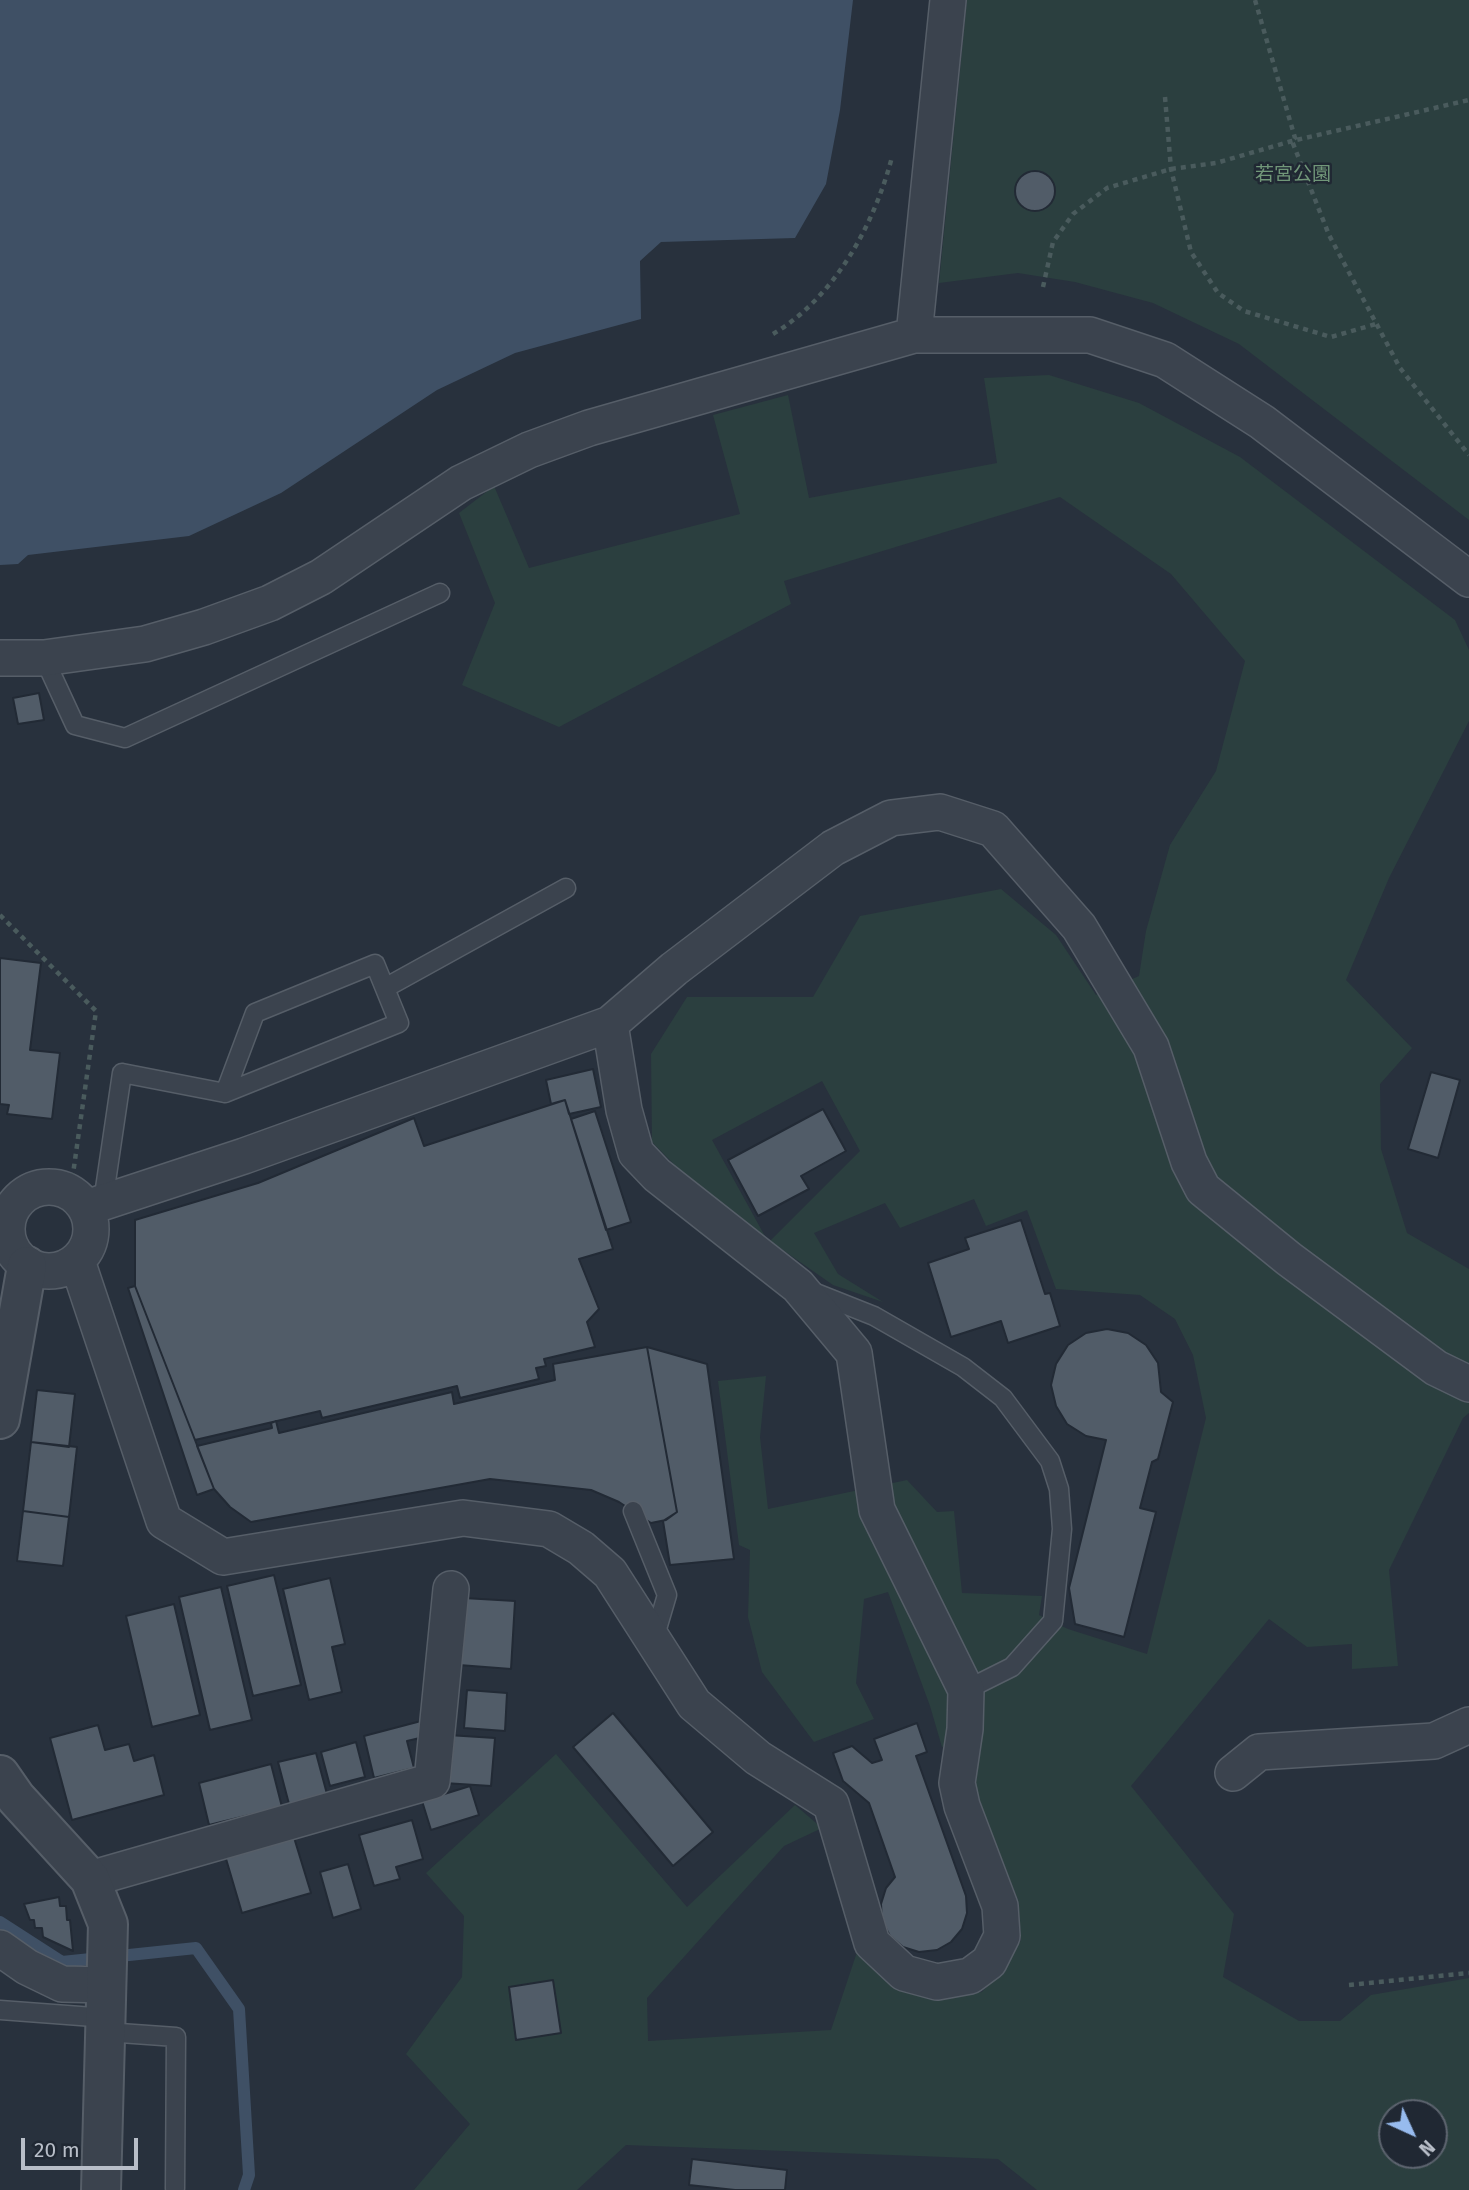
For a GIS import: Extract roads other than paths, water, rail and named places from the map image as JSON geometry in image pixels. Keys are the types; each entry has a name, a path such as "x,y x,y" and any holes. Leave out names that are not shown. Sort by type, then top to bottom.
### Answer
{"street":[{"path":"914,335 948,0"},
{"path":"0,658 44,658 145,644 257,608 321,577 461,483 529,450 589,428 914,335 1090,335 1165,360 1262,422 1469,579"},
{"path":"86,1201 91,1221 91,1236 86,1250 77,1261 53,1272 27,1266 12,1250 3,1228 16,1202 27,1192 57,1187 86,1201 244,1156 610,1024 674,969 833,848 891,818 940,812 993,829 1079,927 1151,1047 1189,1163 1203,1189 1289,1259 1436,1368 1469,1384"},
{"path":"77,1261 164,1521 223,1558 463,1518 549,1529 582,1548 610,1573 694,1704 758,1758 831,1804 872,1943 904,1973 937,1982 970,1976 989,1962 1002,1936 1000,1906 962,1806 957,1783 965,1729 966,1690 877,1510 854,1353 798,1286 657,1175 636,1153 624,1110 610,1024"},
{"path":"0,1419 27,1266"},
{"path":"90,1880 432,1781 452,1589"},
{"path":"1233,1773 1259,1752 1434,1741 1469,1725"},
{"path":"0,1775 16,1798 90,1880 108,1924 102,2190"},
{"path":"0,1948 27,1967 62,1984 107,2012"}],"lane":[{"path":"44,658 75,725 125,738 440,593"},
{"path":"385,988 566,888"},
{"path":"86,1201 122,1073 225,1093 399,1023 375,964 255,1013 225,1093"},
{"path":"798,1286 874,1316 963,1367 1003,1398 1050,1461 1059,1489 1062,1529 1053,1620 1012,1667 966,1690"},
{"path":"633,1511 667,1595 653,1643"},
{"path":"0,2010 107,2012 176,2037 176,2188"}],"water":[{"path":"0,0 853,0 840,110 826,184 795,238 661,242 640,261 641,319 515,353 437,390 281,493 189,536 28,555 18,564 0,565"}],"waterway":[{"path":"0,1922 62,1962 196,1948 239,2009 249,2175 244,2190"}],"park label":[{"name":"若宮公園","path":"1293,175"}]}
